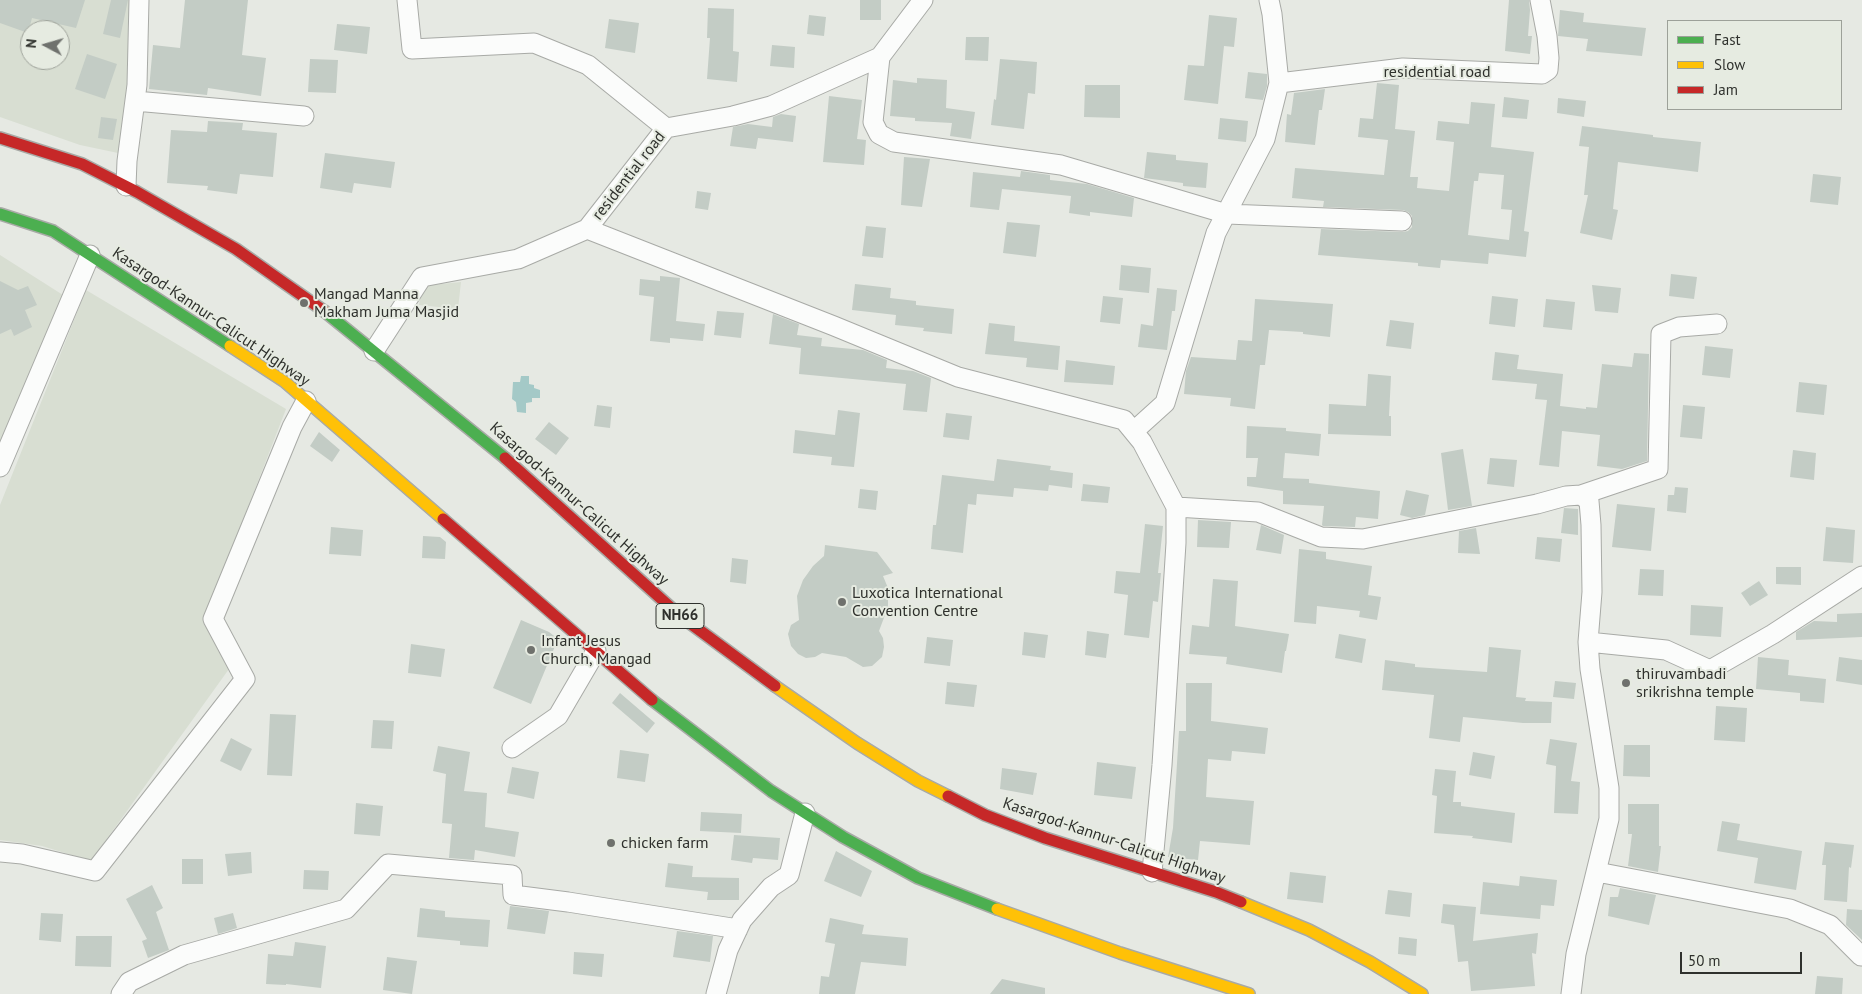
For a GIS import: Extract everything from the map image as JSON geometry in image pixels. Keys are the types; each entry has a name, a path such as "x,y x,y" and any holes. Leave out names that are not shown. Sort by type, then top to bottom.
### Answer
{"highway":[{"name":"Kasargod-Kannur-Calicut Highway","path":"0,138 82,164 126,186 236,249 317,305 519,470 679,615 799,704 918,781 985,815 1045,838 1216,892 1310,930 1370,962 1422,994"},
{"name":"Kasargod-Kannur-Calicut Highway","path":"0,214 53,231 285,382 660,707 771,791 843,837 918,878 1000,910 1120,953 1249,994"}],"street":[{"path":"126,186 127,161 137,85 139,0"},
{"path":"407,0 412,49 534,43 588,65 666,128"},
{"name":"residential road","path":"374,351 422,277 518,259 587,229 666,128 733,116 771,106 880,57 923,0"},
{"path":"1134,432 1165,403 1216,233 1265,139 1279,83 1269,0"},
{"name":"residential road","path":"1279,83 1403,68 1542,74 1548,70 1549,58 1540,0"},
{"path":"880,57 873,122 879,134 894,142 1061,165 1227,214 1402,221"},
{"path":"135,101 304,116"},
{"path":"587,229 958,377 1124,420 1142,442 1176,507 1176,543 1162,765 1152,872"},
{"path":"0,467 90,255"},
{"path":"1176,507 1258,512 1321,537 1363,539 1537,504 1566,496 1582,496 1658,469 1661,334 1679,327 1717,324"},
{"path":"0,852 22,854 95,871 246,679 214,619 292,426 306,401"},
{"path":"1571,994 1576,954 1609,819 1609,788 1590,669 1588,642 1592,592 1589,501 1582,496"},
{"path":"1588,642 1666,650 1710,670 1773,634 1862,576"},
{"path":"512,748 558,716 596,651"},
{"path":"716,994 728,950 742,920 771,887 789,875 805,812"},
{"path":"121,994 129,982 184,955 346,909 388,864 512,875 513,895 738,929"},
{"path":"1597,872 1790,909 1830,925 1862,956"}],"shaded area":[{"path":"0,0 131,0 130,74 118,153 80,145 0,117"},
{"path":"0,255 63,295 0,445"},
{"path":"461,282 458,309 419,305 422,286"},
{"path":"86,290 286,409 204,621 229,669 91,861 42,846 0,840 0,505"}],"water":[{"path":"521,376 529,376 529,384 534,385 534,388 540,390 540,398 532,398 532,402 526,403 526,413 517,412 516,402 512,399 513,382 520,382"}],"building":[{"path":"0,0 85,0 76,28 70,27 70,20 41,20 32,18 31,20 20,20 20,30 0,23"},
{"path":"111,0 128,0 120,38 103,34"},
{"path":"185,0 248,0 242,55 266,58 261,96 208,88 207,95 149,89 153,45 180,48"},
{"path":"860,0 881,0 881,20 860,20"},
{"path":"1509,0 1529,0 1528,36 1532,36 1530,54 1505,51"},
{"path":"708,8 734,9 733,51 739,52 737,82 707,79 710,38 707,38"},
{"path":"1560,10 1584,13 1583,22 1646,28 1642,56 1586,51 1588,39 1558,36"},
{"path":"809,15 826,17 824,36 807,34"},
{"path":"1209,15 1237,18 1234,47 1224,46 1218,104 1184,100 1188,65 1204,66"},
{"path":"609,19 639,23 635,53 605,48"},
{"path":"337,24 370,27 367,54 334,50"},
{"path":"966,37 989,37 988,61 965,60"},
{"path":"772,45 795,47 794,68 770,66"},
{"path":"87,54 117,64 105,99 75,89"},
{"path":"310,59 338,60 336,93 308,92"},
{"path":"1000,59 1037,62 1035,94 1028,93 1024,129 991,125 994,99 996,100"},
{"path":"1248,72 1267,74 1267,86 1263,100 1245,98"},
{"path":"917,78 947,80 946,108 975,112 971,139 950,136 952,123 915,121 915,118 890,116 893,80 917,83"},
{"path":"1377,83 1399,85 1395,129 1415,131 1410,177 1418,177 1417,188 1449,191 1454,142 1436,140 1438,121 1469,124 1471,102 1495,104 1491,147 1534,152 1524,231 1529,232 1526,257 1489,253 1488,264 1441,260 1440,268 1418,266 1418,263 1318,255 1321,229 1402,232 1408,231 1412,227 1412,216 1403,210 1323,207 1324,201 1292,198 1295,168 1384,175 1388,140 1358,137 1360,118 1373,119","holes":["1479,173 1504,175 1501,209 1512,210 1509,240 1468,235 1474,181 1478,181"]},
{"path":"1085,85 1120,85 1120,118 1084,117"},
{"path":"1325,89 1322,110 1319,110 1315,145 1285,142 1287,114 1291,115 1294,93"},
{"path":"829,96 862,100 857,139 866,140 864,165 823,162"},
{"path":"1504,97 1529,100 1527,119 1502,117"},
{"path":"1558,98 1586,101 1584,117 1557,113"},
{"path":"781,114 796,116 793,142 758,138 756,149 730,146 733,127 748,124 772,127 773,117"},
{"path":"101,117 117,119 113,140 98,138"},
{"path":"1220,118 1248,121 1246,142 1218,139"},
{"path":"208,121 243,123 242,130 277,133 273,177 240,174 237,194 207,190 208,186 167,183 171,130 207,132"},
{"path":"1582,126 1701,142 1698,172 1618,162 1613,209 1618,210 1612,240 1580,233 1588,195 1584,195 1589,147 1579,146"},
{"path":"1147,152 1176,155 1176,160 1208,163 1206,188 1183,186 1183,183 1144,178"},
{"path":"325,153 395,162 391,188 354,183 352,193 320,188"},
{"path":"904,157 930,159 922,207 901,205"},
{"path":"1021,171 1050,175 1050,180 1087,184 1134,198 1132,217 1090,212 1090,216 1069,213 1071,196 1002,189 999,210 970,207 973,172 1020,177"},
{"path":"1813,174 1841,177 1838,205 1810,202"},
{"path":"697,191 711,193 708,210 695,208"},
{"path":"1007,222 1040,225 1036,257 1003,253"},
{"path":"866,226 886,228 883,258 862,256"},
{"path":"1121,265 1151,268 1149,293 1119,290"},
{"path":"1671,274 1697,277 1694,299 1669,296"},
{"path":"660,276 680,278 676,321 705,324 703,341 670,338 670,343 650,341 654,297 639,295 640,279 660,281"},
{"path":"0,281 18,290 28,286 37,305 25,310 32,327 14,336 11,329 0,334"},
{"path":"855,284 891,288 890,298 916,301 916,305 954,309 952,334 923,331 924,328 895,325 896,315 852,310"},
{"path":"1592,285 1621,288 1618,313 1595,311"},
{"path":"1157,288 1177,290 1167,350 1138,347 1141,324 1153,326"},
{"path":"1103,296 1123,298 1120,324 1100,322"},
{"path":"1492,296 1518,299 1515,327 1489,324"},
{"path":"1255,299 1333,304 1330,337 1303,334 1303,332 1269,330 1265,365 1260,365 1255,409 1230,406 1231,398 1184,394 1186,371 1191,357 1236,360 1238,340 1252,341"},
{"path":"1546,299 1575,302 1572,330 1543,327"},
{"path":"717,311 744,313 741,338 714,335"},
{"path":"773,314 799,324 797,335 822,338 821,346 863,350 887,360 886,368 913,371 931,378 927,412 903,410 906,384 799,374 801,348 769,344"},
{"path":"1390,320 1414,323 1411,349 1386,346"},
{"path":"989,323 1015,326 1014,341 1060,346 1058,370 1026,367 1027,358 985,354"},
{"path":"1705,346 1733,349 1730,378 1702,375"},
{"path":"1495,352 1519,355 1517,369 1563,374 1560,406 1586,409 1586,407 1597,408 1602,364 1632,367 1634,353 1649,354 1647,461 1622,469 1597,466 1600,435 1562,431 1559,467 1539,465 1547,400 1535,399 1537,384 1492,380"},
{"path":"1066,360 1115,366 1113,385 1064,382"},
{"path":"1368,374 1391,376 1389,416 1391,416 1391,436 1328,434 1329,404 1366,406"},
{"path":"1799,382 1827,385 1824,415 1796,412"},
{"path":"597,405 612,407 610,428 594,426"},
{"path":"1683,405 1705,407 1702,439 1680,437"},
{"path":"838,410 860,413 854,467 831,465 832,457 793,453 795,430 835,435"},
{"path":"946,413 972,416 969,440 943,437"},
{"path":"549,422 569,438 556,455 535,439"},
{"path":"1247,426 1286,428 1286,431 1321,434 1319,456 1285,453 1283,478 1309,479 1309,483 1380,491 1378,519 1356,517 1355,527 1323,526 1324,506 1283,504 1283,491 1247,486 1247,477 1256,477 1258,458 1246,458"},
{"path":"319,432 340,450 332,462 310,446"},
{"path":"1463,449 1472,506 1448,510 1441,453"},
{"path":"1793,450 1816,453 1814,480 1790,477"},
{"path":"1490,458 1517,460 1514,487 1487,484"},
{"path":"997,459 1051,466 1050,470 1073,473 1072,488 1049,485 1048,491 1014,488 1013,497 977,494 976,505 968,504 963,553 931,549 933,525 936,525 942,475 994,481"},
{"path":"1083,484 1110,487 1108,503 1081,501"},
{"path":"1675,487 1688,488 1686,513 1667,511 1668,495 1674,495"},
{"path":"860,489 878,491 876,510 858,508"},
{"path":"1406,490 1429,495 1425,515 1412,518 1400,515"},
{"path":"1617,504 1655,508 1651,551 1612,547"},
{"path":"1564,508 1578,509 1578,535 1561,533"},
{"path":"1198,520 1231,522 1229,548 1197,547"},
{"path":"1145,524 1163,526 1158,573 1161,573 1158,602 1153,601 1149,638 1124,635 1128,595 1114,593 1116,571 1140,573"},
{"path":"1261,525 1284,535 1281,554 1256,550"},
{"path":"331,527 363,530 361,556 329,554"},
{"path":"1826,527 1855,530 1853,563 1823,561"},
{"path":"1476,528 1480,554 1458,553 1459,531"},
{"path":"423,536 440,537 446,542 445,559 422,558"},
{"path":"1537,537 1562,539 1560,562 1535,559"},
{"name":"Luxotica International Convention Centre","path":"825,545 877,552 893,573 883,576 888,588 888,607 879,631 883,638 884,647 882,657 872,666 863,667 846,657 822,653 815,657 806,658 798,654 791,646 788,634 791,625 799,620 797,596 803,580 813,566 824,556"},
{"path":"1299,549 1326,552 1326,559 1372,566 1368,595 1381,597 1377,620 1359,617 1360,611 1317,606 1316,624 1294,622"},
{"path":"732,558 748,560 746,584 730,582"},
{"path":"1776,567 1801,567 1801,585 1776,584"},
{"path":"1640,569 1664,570 1663,596 1638,595"},
{"path":"1213,579 1238,581 1235,626 1289,634 1282,673 1226,664 1227,657 1189,654 1192,625 1209,627"},
{"path":"1759,581 1768,595 1750,606 1741,593"},
{"path":"1691,605 1723,607 1721,637 1690,635"},
{"path":"1862,613 1862,637 1796,640 1796,632 1814,621 1837,622 1837,614"},
{"path":"521,620 549,632 558,639 531,704 493,688"},
{"path":"1087,631 1109,634 1106,658 1085,655"},
{"path":"1024,632 1048,635 1045,658 1022,655"},
{"path":"1339,634 1366,639 1362,663 1335,658"},
{"path":"927,637 953,640 950,666 924,663"},
{"path":"411,644 445,649 441,677 408,673"},
{"path":"1489,647 1521,650 1516,697 1526,698 1525,701 1552,702 1551,723 1523,723 1463,717 1460,742 1429,738 1434,695 1382,690 1385,660 1415,664 1415,667 1487,672"},
{"path":"1758,657 1789,660 1788,675 1826,679 1824,703 1800,701 1800,693 1756,689"},
{"path":"1839,657 1862,660 1862,685 1836,681"},
{"path":"1555,681 1576,683 1574,699 1553,697"},
{"path":"947,682 977,685 974,707 945,704"},
{"path":"1186,683 1212,683 1211,721 1268,728 1265,754 1232,751 1231,761 1208,759 1206,797 1254,801 1250,845 1200,841 1198,860 1168,857 1173,828 1179,731 1186,731"},
{"path":"620,693 655,723 647,733 612,703"},
{"path":"1716,706 1747,708 1745,742 1714,740"},
{"path":"270,714 296,715 292,776 267,775"},
{"path":"373,720 394,721 392,749 371,748"},
{"path":"231,738 252,749 241,771 220,761"},
{"path":"1550,739 1577,743 1571,781 1580,782 1578,814 1554,813 1556,766 1546,764"},
{"path":"1624,745 1650,745 1650,777 1623,776"},
{"path":"438,746 470,752 464,791 487,793 485,827 519,832 515,857 475,850 474,860 449,858 452,824 442,823 446,774 433,771"},
{"path":"620,750 649,754 645,782 617,778"},
{"path":"1473,752 1495,756 1491,779 1469,775"},
{"path":"1097,762 1136,767 1132,799 1094,795"},
{"path":"512,767 539,772 534,799 507,793"},
{"path":"1002,768 1037,773 1033,795 1000,789"},
{"path":"1435,769 1456,771 1453,802 1461,802 1461,806 1515,813 1512,843 1472,838 1473,836 1434,833 1437,796 1432,795"},
{"path":"356,803 383,806 380,836 354,834"},
{"path":"1628,804 1659,804 1659,846 1661,846 1658,872 1628,866 1632,834 1628,834"},
{"path":"701,812 742,814 741,833 700,831"},
{"path":"1722,821 1740,824 1737,840 1802,851 1796,890 1754,883 1758,858 1717,851"},
{"path":"734,835 780,838 778,860 753,858 752,863 731,860"},
{"path":"1825,842 1854,845 1851,868 1849,867 1847,902 1824,900 1826,865 1822,865"},
{"path":"836,851 872,871 861,897 824,881"},
{"path":"251,852 252,873 228,876 225,854"},
{"path":"182,859 203,859 203,884 182,884"},
{"path":"668,863 693,866 692,877 739,878 739,900 707,900 708,892 665,887"},
{"path":"304,870 329,871 328,890 303,889"},
{"path":"1290,872 1326,876 1323,903 1287,899"},
{"path":"1520,876 1557,880 1554,906 1541,905 1540,919 1480,914 1483,882 1519,886"},
{"path":"152,885 163,908 156,912 169,950 148,958 142,941 147,939 126,899"},
{"path":"1620,888 1656,895 1649,925 1608,916 1610,897 1618,897"},
{"path":"1388,890 1412,893 1410,917 1385,914"},
{"path":"1443,904 1476,907 1473,941 1538,933 1536,954 1532,953 1535,986 1471,991 1468,961 1458,962 1454,925 1441,923"},
{"path":"510,906 549,911 545,934 507,929"},
{"path":"420,908 445,911 445,917 490,920 488,947 460,945 460,941 417,937"},
{"path":"1847,909 1862,910 1862,940 1846,925"},
{"path":"41,913 63,914 61,942 39,940"},
{"path":"233,913 237,928 218,934 214,918"},
{"path":"830,918 864,925 862,934 908,938 906,966 861,962 855,994 819,994 821,976 829,977 835,944 825,942"},
{"path":"677,931 713,936 710,962 673,957"},
{"path":"76,936 112,936 111,967 75,966"},
{"path":"1399,937 1417,939 1416,956 1398,954"},
{"path":"295,942 326,946 321,988 266,984 268,954 293,956"},
{"path":"574,952 604,954 602,977 573,974"},
{"path":"387,957 417,961 412,994 383,990"},
{"path":"1817,976 1843,978 1842,994 1815,994"},
{"path":"1002,979 1045,988 1045,994 990,994"}],"traffic: fast":[{"path":"0,214 53,231 230,346"},
{"path":"324,311 505,458"},
{"path":"652,700 771,791 843,837 918,878 997,909"}],"traffic: slow":[{"path":"230,346 285,382 443,519"},
{"path":"775,686 857,743 918,781 948,796"},
{"path":"1241,902 1309,930 1370,962 1422,994"},
{"path":"997,909 1120,953 1249,994"}],"traffic: jam":[{"path":"0,138 82,164 137,192 236,249 324,311"},
{"path":"505,458 679,615 775,686"},
{"path":"443,519 652,700"},
{"path":"948,796 985,815 1045,838 1216,892 1241,902"}],"place":[{"name":"Mangad Manna Makham Juma Masjid","path":"304,303"},
{"name":"Luxotica International Convention Centre","path":"842,602"},
{"name":"Infant Jesus Church, Mangad","path":"531,650"},
{"name":"thiruvambadi srikrishna temple","path":"1626,683"},
{"name":"chicken farm","path":"611,843"}]}
